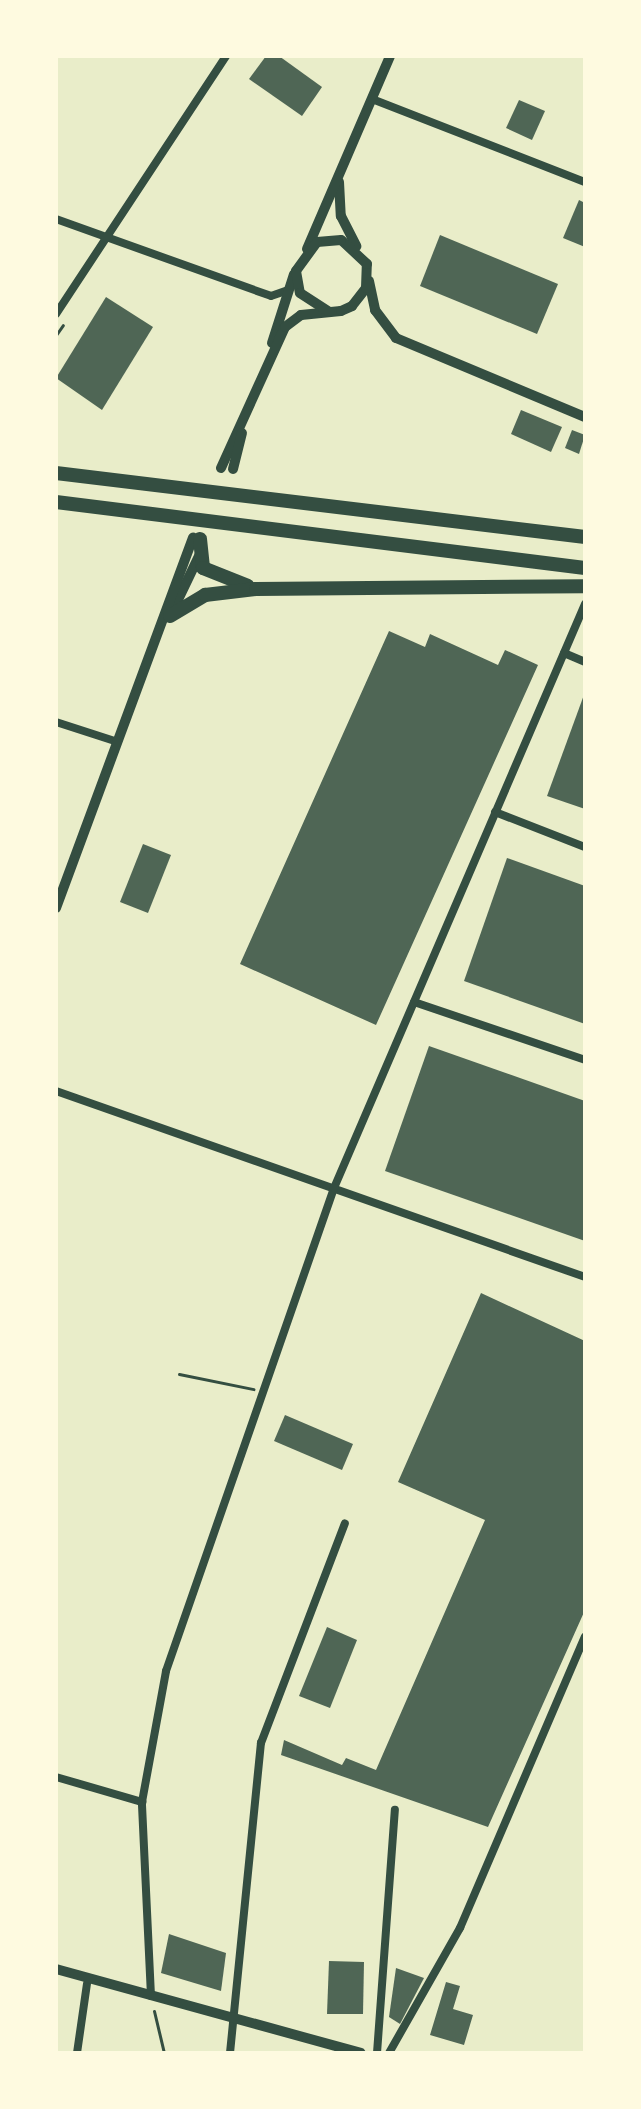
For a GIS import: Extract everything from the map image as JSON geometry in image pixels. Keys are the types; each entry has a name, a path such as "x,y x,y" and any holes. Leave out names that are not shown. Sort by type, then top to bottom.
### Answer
{"highway":[{"path":"56,473 585,537"},
{"path":"56,502 585,568"},
{"path":"200,538 198,561 217,577 256,589"},
{"path":"170,616 205,595 256,589 540,584 585,586"}],"street":[{"path":"56,314 226,56"},
{"path":"227,468 269,356 288,290 390,56"},
{"path":"372,99 585,182"},
{"path":"340,172 341,216 361,253 375,310 396,338 585,417"},
{"path":"56,219 109,235 271,296 288,290"},
{"path":"307,249 329,239 361,253"},
{"path":"296,271 308,303 329,312"},
{"path":"269,356 292,319 329,312 361,298 369,276"},
{"path":"56,908 155,646 200,538"},
{"path":"155,646 198,561"},
{"path":"151,1996 142,1802 166,1671 334,1188 585,604"},
{"path":"564,653 585,662"},
{"path":"56,722 118,742"},
{"path":"495,812 585,847"},
{"path":"414,1002 585,1060"},
{"path":"58,1093 585,1277"},
{"path":"230,2053 261,1743 345,1523"},
{"path":"389,2053 460,1928 585,1637"},
{"path":"56,1777 142,1802"},
{"path":"377,2053 395,1810"},
{"path":"56,1969 361,2053"},
{"path":"77,2053 87,1984"}],"path":[{"path":"179,1374 197,1372 263,1392"},
{"path":"151,1996 164,2053"}],"building":[{"path":"266,56 279,56 322,87 302,116 249,79"},
{"path":"519,100 545,111 532,140 506,128"},
{"path":"579,200 585,203 585,247 563,238"},
{"path":"440,235 558,284 537,334 420,286"},
{"path":"106,297 153,327 102,410 56,378"},
{"path":"521,410 562,427 551,452 511,434"},
{"path":"572,430 585,435 579,454 565,448"},
{"path":"389,631 425,647 430,634 498,665 505,650 538,665 376,1025 240,964"},
{"path":"585,692 585,809 547,796"},
{"path":"143,844 171,855 148,913 120,902"},
{"path":"507,858 585,886 585,1024 464,981"},
{"path":"429,1046 585,1101 585,1241 385,1171"},
{"path":"481,1293 585,1341 585,1610 488,1827 281,1755 284,1740 342,1765 346,1758 376,1770 485,1520 398,1482"},
{"path":"285,1415 353,1444 342,1470 274,1441"},
{"path":"327,1627 357,1640 330,1708 299,1696"},
{"path":"169,1934 226,1953 221,1991 161,1973"},
{"path":"329,1961 364,1962 363,2014 327,2014"},
{"path":"396,1968 424,1978 400,2024 389,2017"},
{"path":"446,1982 460,1986 453,2009 473,2015 464,2045 430,2035"}]}
